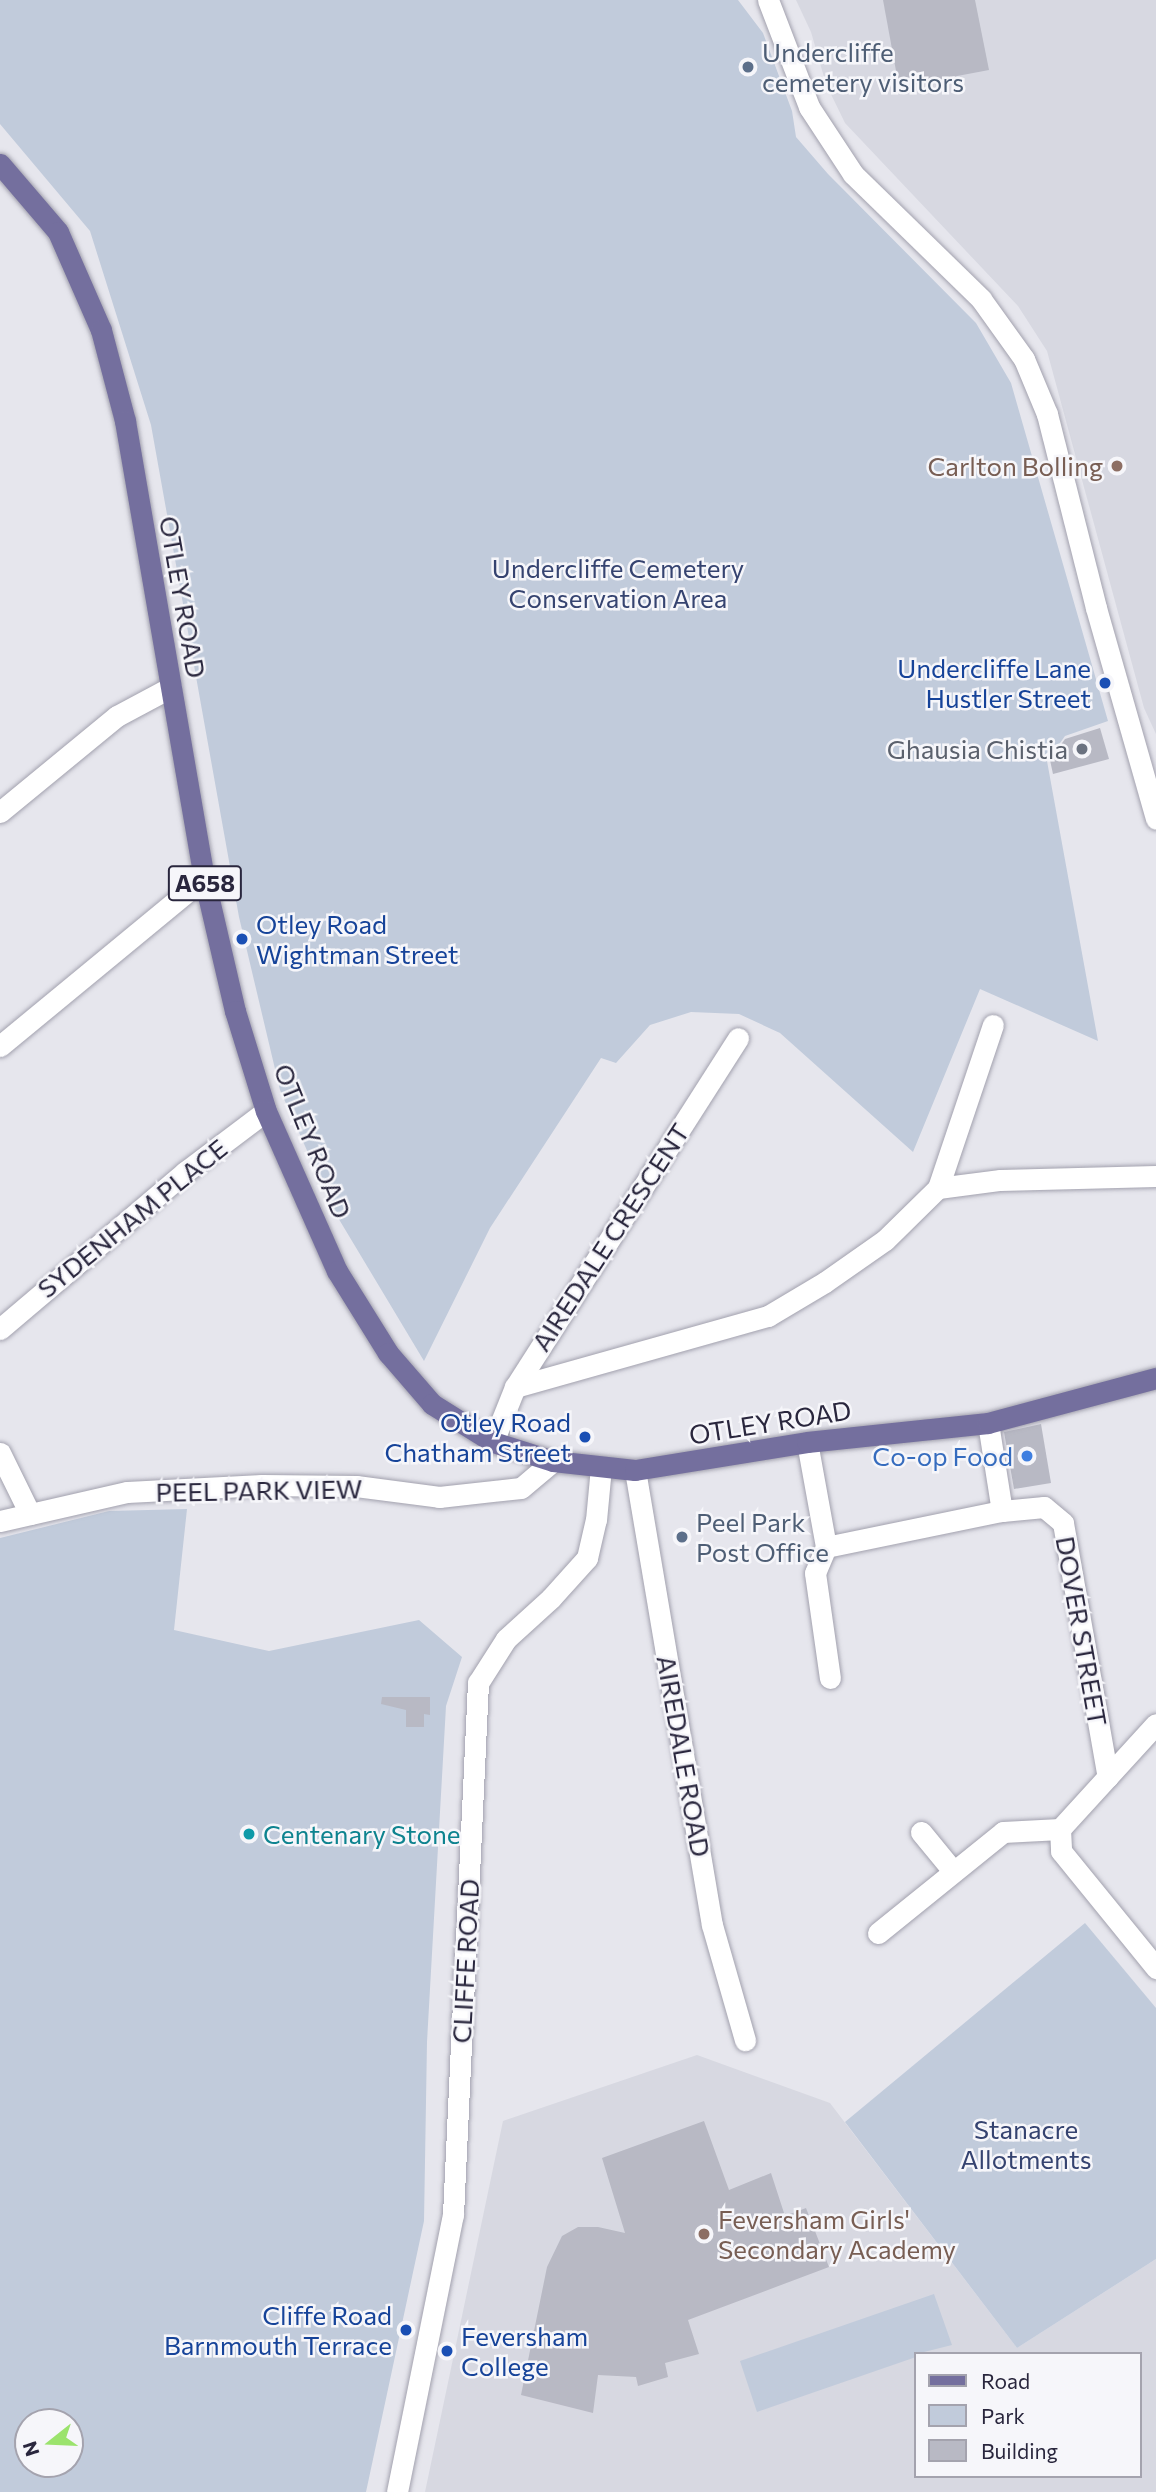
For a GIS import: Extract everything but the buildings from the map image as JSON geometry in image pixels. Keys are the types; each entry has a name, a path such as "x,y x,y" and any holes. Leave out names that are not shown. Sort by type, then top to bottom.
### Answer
{"main road":[{"name":"OTLEY ROAD","path":"0,164 58,232 101,330 124,421 204,878 235,1011 266,1111 337,1271 388,1353 432,1404 493,1442 553,1461 635,1470 807,1442 988,1423 1156,1378"}],"street":[{"path":"768,0 809,107 853,174 981,299 1024,359 1047,414 1096,608 1156,819"},
{"path":"0,812 117,716 171,687"},
{"path":"0,1046 204,878"},
{"path":"515,1387 768,1316 885,1240 938,1188 993,1024"},
{"name":"AIREDALE CRESCENT","path":"493,1442 515,1387 738,1038"},
{"name":"SYDENHAM PLACE","path":"0,1329 185,1172 266,1111"},
{"path":"938,1188 1000,1180 1156,1176"},
{"path":"988,1423 1002,1511"},
{"path":"807,1442 826,1547 815,1573 830,1678"},
{"path":"0,1453 30,1514"},
{"name":"PEEL PARK VIEW","path":"0,1521 127,1492 262,1485 356,1486 439,1497 521,1488 553,1461"},
{"name":"CLIFFE ROAD","path":"397,2492 453,2215 478,1683 506,1639 551,1598 587,1558 596,1520 601,1467"},
{"name":"AIREDALE ROAD","path":"635,1470 712,1925 744,2040"},
{"name":"DOVER STREET","path":"826,1547 1002,1511 1044,1507 1063,1523 1108,1777"},
{"path":"878,1933 1003,1832 1060,1829 1156,1724"},
{"path":"1060,1829 1061,1851 1156,1968"},
{"path":"921,1832 953,1871"}],"shaded area":[{"name":"Carlton Bolling","path":"796,0 1156,0 1156,734 1144,708 1047,351 1018,306 845,123 826,84 811,32"},
{"name":"Feversham Girls' Secondary Academy","path":"697,2055 830,2103 1017,2348 1156,2259 1156,2492 425,2492 503,2121"}],"green space":[{"name":"Undercliffe Cemetery Conservation Area","path":"0,0 738,0 763,33 792,111 796,137 828,174 976,323 1011,383 1108,721 1065,736 1047,761 1098,1041 980,989 913,1152 780,1033 739,1014 691,1012 650,1025 616,1063 601,1058 490,1228 424,1361 334,1211 280,1090 239,917 151,425 90,231 0,124"},
{"path":"187,1509 174,1630 269,1651 419,1620 462,1657 446,1706 427,2042 424,2221 366,2492 0,2492 0,1538 109,1511"},
{"name":"Stanacre Allotments","path":"1085,1923 1156,2008 1156,2259 1017,2348 845,2122"},
{"path":"934,2294 952,2345 914,2352 914,2358 757,2412 740,2361"}],"place":[{"name":"Undercliffe cemetery visitors","path":"748,67"},
{"name":"Carlton Bolling","path":"1117,466"},
{"name":"Undercliffe Lane Hustler Street","path":"1105,683"},
{"name":"Ghausia Chistia","path":"1082,749"},
{"name":"Otley Road Wightman Street","path":"242,939"},
{"name":"Otley Road Chatham Street","path":"585,1437"},
{"name":"Co-op Food","path":"1027,1456"},
{"name":"Peel Park Post Office","path":"682,1537"},
{"name":"Centenary Stone","path":"249,1834"},
{"name":"Feversham Girls' Secondary Academy","path":"704,2234"},
{"name":"Cliffe Road Barnmouth Terrace","path":"406,2330"},
{"name":"Feversham College","path":"447,2351"}]}
